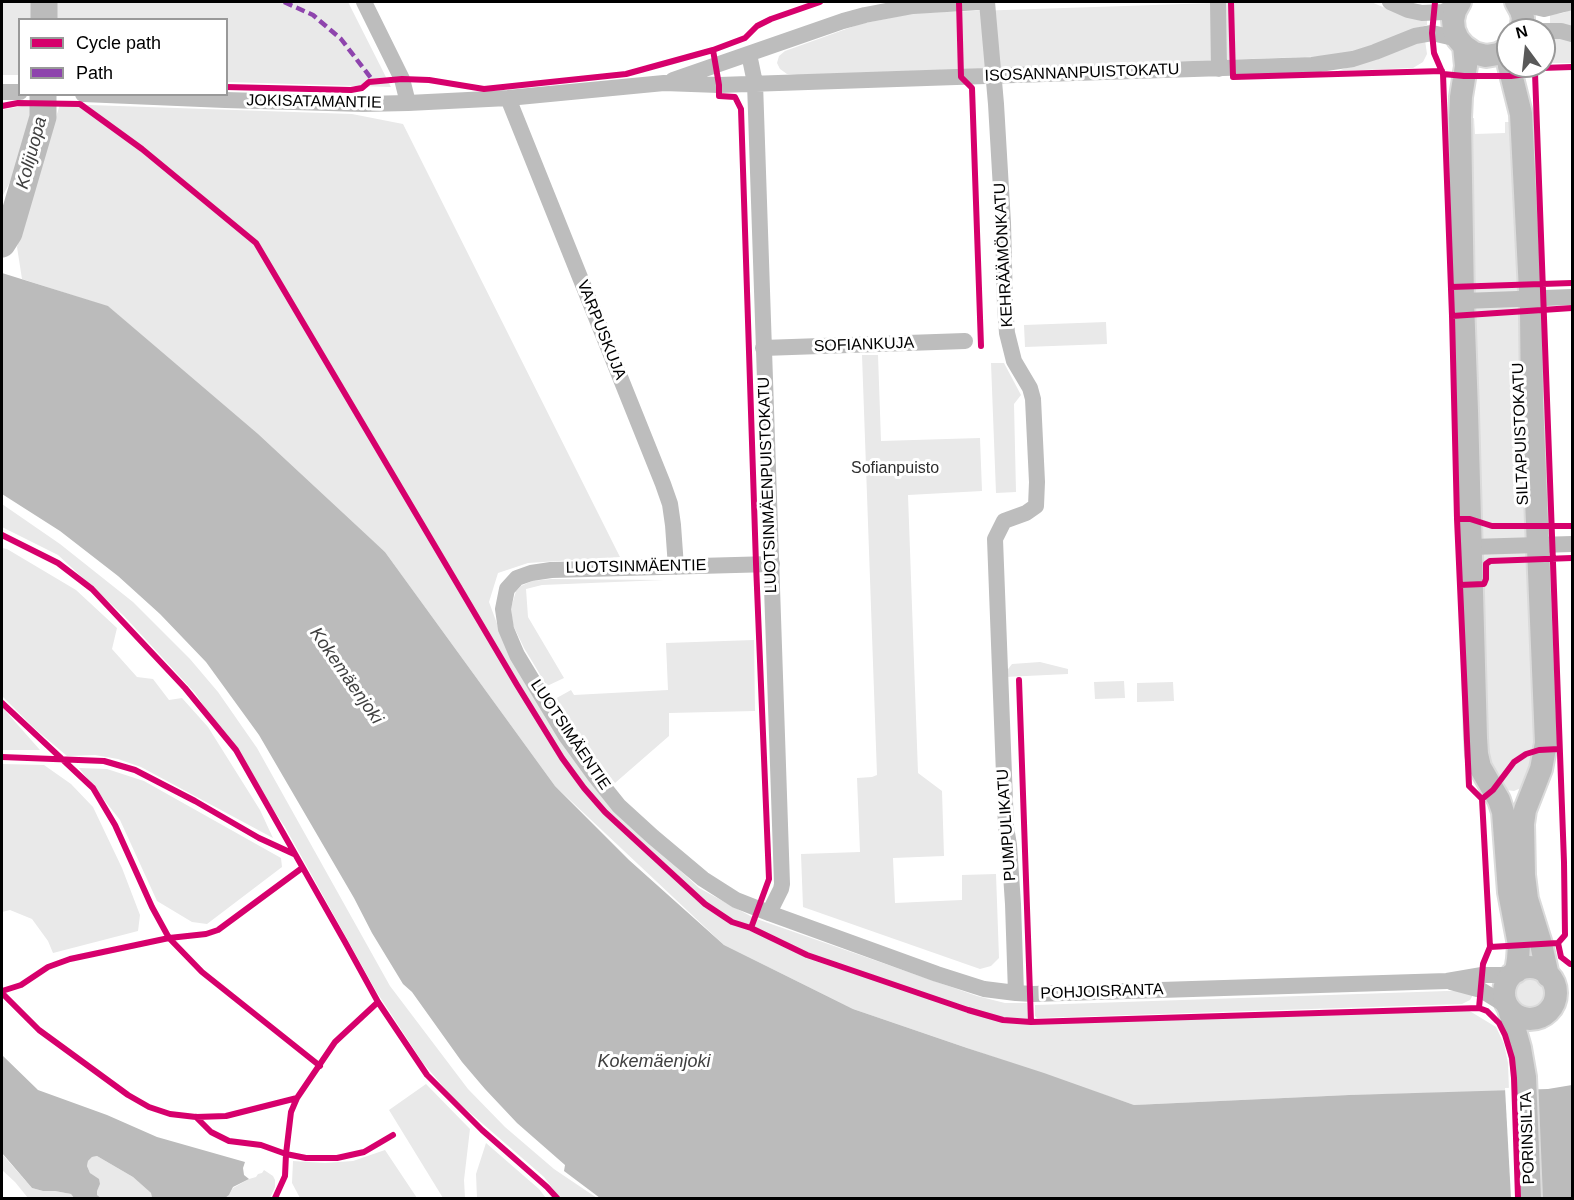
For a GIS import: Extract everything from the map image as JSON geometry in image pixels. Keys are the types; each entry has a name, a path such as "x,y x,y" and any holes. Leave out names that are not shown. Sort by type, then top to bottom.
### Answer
{"main road":[{"path":"1517,2 1522,18"},
{"path":"1458,3 1453,20 1454,30 1461,43 1466,66 1460,118 1463,301 1477,754 1480,767 1503,812 1509,892 1519,945 1514,974 1505,988 1504,998 1515,1015 1532,1019 1572,1006"},
{"path":"1461,43 1474,53 1486,56 1496,54"},
{"name":"SILTAPUISTOKATU","path":"1512,78 1521,114 1546,743 1541,769 1525,810 1524,875 1527,899 1541,944 1558,980"},
{"path":"1493,790 1503,797 1513,799 1523,797 1534,788"},
{"path":"1514,974 1525,968 1535,968 1558,980 1554,987 1555,997 1546,1013"},
{"name":"PORINSILTA","path":"1508,1007 1526,1077 1530,1198"},
{"name":"PORINSILTA","path":"1526,1077 1535,1033 1546,1013"}],"street":[{"path":"363,2 402,79 408,103"},
{"name":"ISOSANNANPUISTOKATU","path":"664,83 865,15 913,6 980,2"},
{"path":"987,2 993,76"},
{"path":"1218,2 1219,69"},
{"path":"1390,2 1422,13 1443,12 1458,3"},
{"path":"1517,2 1529,7 1544,9 1572,2"},
{"path":"1556,31 1572,34"},
{"name":"ISOSANNANPUISTOKATU","path":"508,98 664,83 719,85 1312,65 1353,59 1415,36 1432,33 1461,43"},
{"name":"LUOTSINMÄENPUISTOKATU","path":"749,54 755,83 782,884 769,914"},
{"name":"KEHRÄÄMÖNKATU","path":"993,76 1003,223 1007,333 1014,361 1030,388 1033,399 1038,482 1036,506 1026,513 1004,520 995,539 998,657"},
{"path":"2,92 18,93"},
{"name":"JOKISATAMANTIE","path":"140,96 340,103 408,103 508,98"},
{"name":"VARPUSKUJA","path":"508,98 663,484 670,504 676,567"},
{"path":"1463,301 1572,297"},
{"name":"SOFIANKUJA","path":"763,348 964,341"},
{"path":"1471,547 1572,544"},
{"name":"LUOTSINMÄENTIE","path":"507,589 517,578 551,570 772,564"},
{"name":"LUOTSIMÄENTIE","path":"507,589 503,609 506,628 517,655 566,736 619,806 703,879 736,900 769,914"},
{"name":"PUMPULIKATU","path":"998,657 1016,993"},
{"name":"POHJOISRANTA","path":"769,914 984,989 1016,993 1045,994 1448,981 1482,975 1514,974"},
{"name":"POHJOISRANTA","path":"1448,981 1481,990 1508,1007"}],"green space":[{"path":"2,2 348,2 391,87 228,82 228,18 18,18 18,75 2,75"},
{"path":"1244,2 1371,2 1395,12 1427,20 1427,25 1364,49 1333,56 798,75 787,74 780,69 777,63 779,56 785,51 860,24 915,13"},
{"path":"1572,9 1572,27 1556,23 1556,18 1550,18 1550,15"},
{"path":"1556,37 1572,41 1572,63 1556,63"},
{"path":"1425,40 1427,54 1423,62 1413,68 1338,71 1412,43"},
{"path":"37,103 31,130 2,197 2,110"},
{"path":"60,104 352,114 403,124 620,557 528,563 498,573 489,602 506,648 601,796 699,888 754,918 977,996 1005,1003 1027,1003 1030,1022 1463,1007 1496,1027 1504,1044 1508,1063 1509,1091 1349,1095 1134,1105 853,1009 724,945 555,786 385,552 109,307 22,279 17,247"},
{"path":"1467,118 1474,118 1475,134 1505,133 1505,122 1512,122 1534,743 1539,750 1528,782 1514,791 1506,790 1487,767"},
{"path":"1106,322 1107,344 1025,347 1024,325"},
{"name":"Sofianpuisto","path":"862,355 878,355 881,441 980,438 982,491 908,495 918,773 942,791 944,856 893,858 895,903 962,900 962,875 996,874 999,958 991,966 980,969 803,907 801,854 860,852 857,778 877,775"},
{"path":"991,363 1004,363 1021,395 1014,404 1016,492 996,493"},
{"path":"2,504 60,544 133,602 190,659 218,692 257,748 390,986 468,1089 505,1127 554,1169 597,1198 560,1198 544,1177 453,1098 423,1063 376,991 285,827 195,693 124,616 58,555 2,527"},
{"path":"2,548 76,590 117,628 112,649 137,677 153,679 169,700 182,698 208,727 260,810 273,838 141,767 118,759 95,755 67,756 34,728 2,696"},
{"path":"551,579 664,580 542,585 526,589 528,617 564,678 547,686 513,625 511,608 516,591 521,586 532,581"},
{"path":"754,640 755,711 669,713 669,736 615,783 569,723 555,699 571,690 574,695 668,690 666,643"},
{"path":"1040,662 1068,669 1068,674 1005,677 1005,673 1012,664"},
{"path":"1124,681 1125,698 1095,699 1094,682"},
{"path":"1173,682 1174,701 1137,702 1137,683"},
{"path":"2,707 40,750 2,750"},
{"path":"2,764 44,765 71,784 93,807 122,868 140,915 138,931 53,953 48,941 32,919 10,910 2,912"},
{"path":"79,768 107,769 144,781 281,858 282,867 207,924 192,922 157,901 120,820"},
{"path":"1530,977 1542,982 1547,994 1542,1006 1530,1011 1518,1006 1513,994 1518,982"},
{"path":"1461,991 1473,995 1470,1000 1462,1004 1037,1018 1035,1016 1035,1005"},
{"path":"426,1084 470,1129 464,1180 465,1198 443,1198 389,1110"},
{"path":"486,1143 539,1189 546,1198 477,1198 476,1174"},
{"path":"385,1150 417,1198 300,1198 292,1183 293,1161 325,1163 353,1161"},
{"path":"2,1154 32,1188 71,1194 74,1198 28,1198 2,1170"},
{"path":"97,1156 133,1177 151,1193 152,1198 101,1198 97,1195 100,1184 87,1166 92,1157"},
{"path":"264,1170 275,1180 275,1187 270,1198 225,1198 233,1188 256,1177"}],"water":[{"name":"Kokemäenjoki","path":"2,273 108,306 258,434 385,552 555,786 629,860 724,945 853,1009 1134,1105 1548,1089 1572,1085 1572,1198 600,1198 564,1171 565,1165 517,1123 485,1089 462,1062 412,992 403,984 259,735 206,662 160,614 118,576 60,531 2,494"},
{"path":"2,1055 38,1090 107,1115 157,1137 245,1162 244,1175 249,1179 233,1187 225,1198 152,1198 151,1193 133,1177 97,1156 88,1161 87,1166 90,1173 99,1179 97,1195 101,1198 74,1198 71,1194 32,1188 2,1153"}],"pier":[{"path":"1535,1087 1540,1198 1511,1198 1505,1088"}],"waterway":[{"name":"Kolijuopa","path":"44,2 44,18"},
{"name":"Kolijuopa","path":"2,244 9,233 43,117 43,96"}],"marked path":[{"path":"284,2 313,15 341,39 374,82"}],"cycle path":[{"path":"228,87 351,90 362,88 369,82 402,79 429,80 484,89 626,74 713,50 745,38 757,26 771,19 820,2"},
{"path":"959,2 961,77 972,88 981,346"},
{"path":"1231,2 1233,77 1442,71"},
{"path":"1435,2 1432,33 1434,53 1443,74 1457,519 1469,786 1482,799 1490,947"},
{"path":"713,50 719,96 735,97 741,109 769,879 751,928"},
{"path":"1558,943 1565,935 1564,862 1535,73 1541,68 1572,67"},
{"path":"1443,74 1496,76"},
{"path":"2,106 18,103 80,104 142,149 256,243 562,758 605,812 705,904 732,922 751,928 807,955 1003,1020 1031,1022 1479,1008 1487,1011 1499,1023 1512,1058 1518,1198"},
{"path":"1451,287 1572,283"},
{"path":"1452,316 1572,308"},
{"path":"1457,519 1470,519 1492,526 1572,526"},
{"path":"2,535 58,563 92,589 185,688 236,750 378,1002 427,1075 482,1130 557,1198"},
{"path":"1460,585 1484,584 1486,564 1490,561 1572,558"},
{"path":"1019,680 1031,1022"},
{"path":"2,703 93,788 115,825 152,907 169,938 202,972 320,1066"},
{"path":"1482,799 1493,790 1514,762 1526,754 1539,750 1559,749"},
{"path":"2,757 104,761 135,770 259,838 294,854"},
{"path":"2,991 21,985 48,967 70,959 218,930 302,868"},
{"path":"1479,1008 1483,964 1490,947 1558,943 1561,957 1572,964"},
{"path":"2,993 39,1030 128,1095 149,1107 170,1114 196,1117 226,1116 297,1098"},
{"path":"378,1002 335,1042 297,1098 291,1112 286,1154 306,1158 337,1158 364,1152 393,1135"},
{"path":"196,1117 211,1132 229,1141 261,1145 286,1154 285,1176 275,1198"}]}
